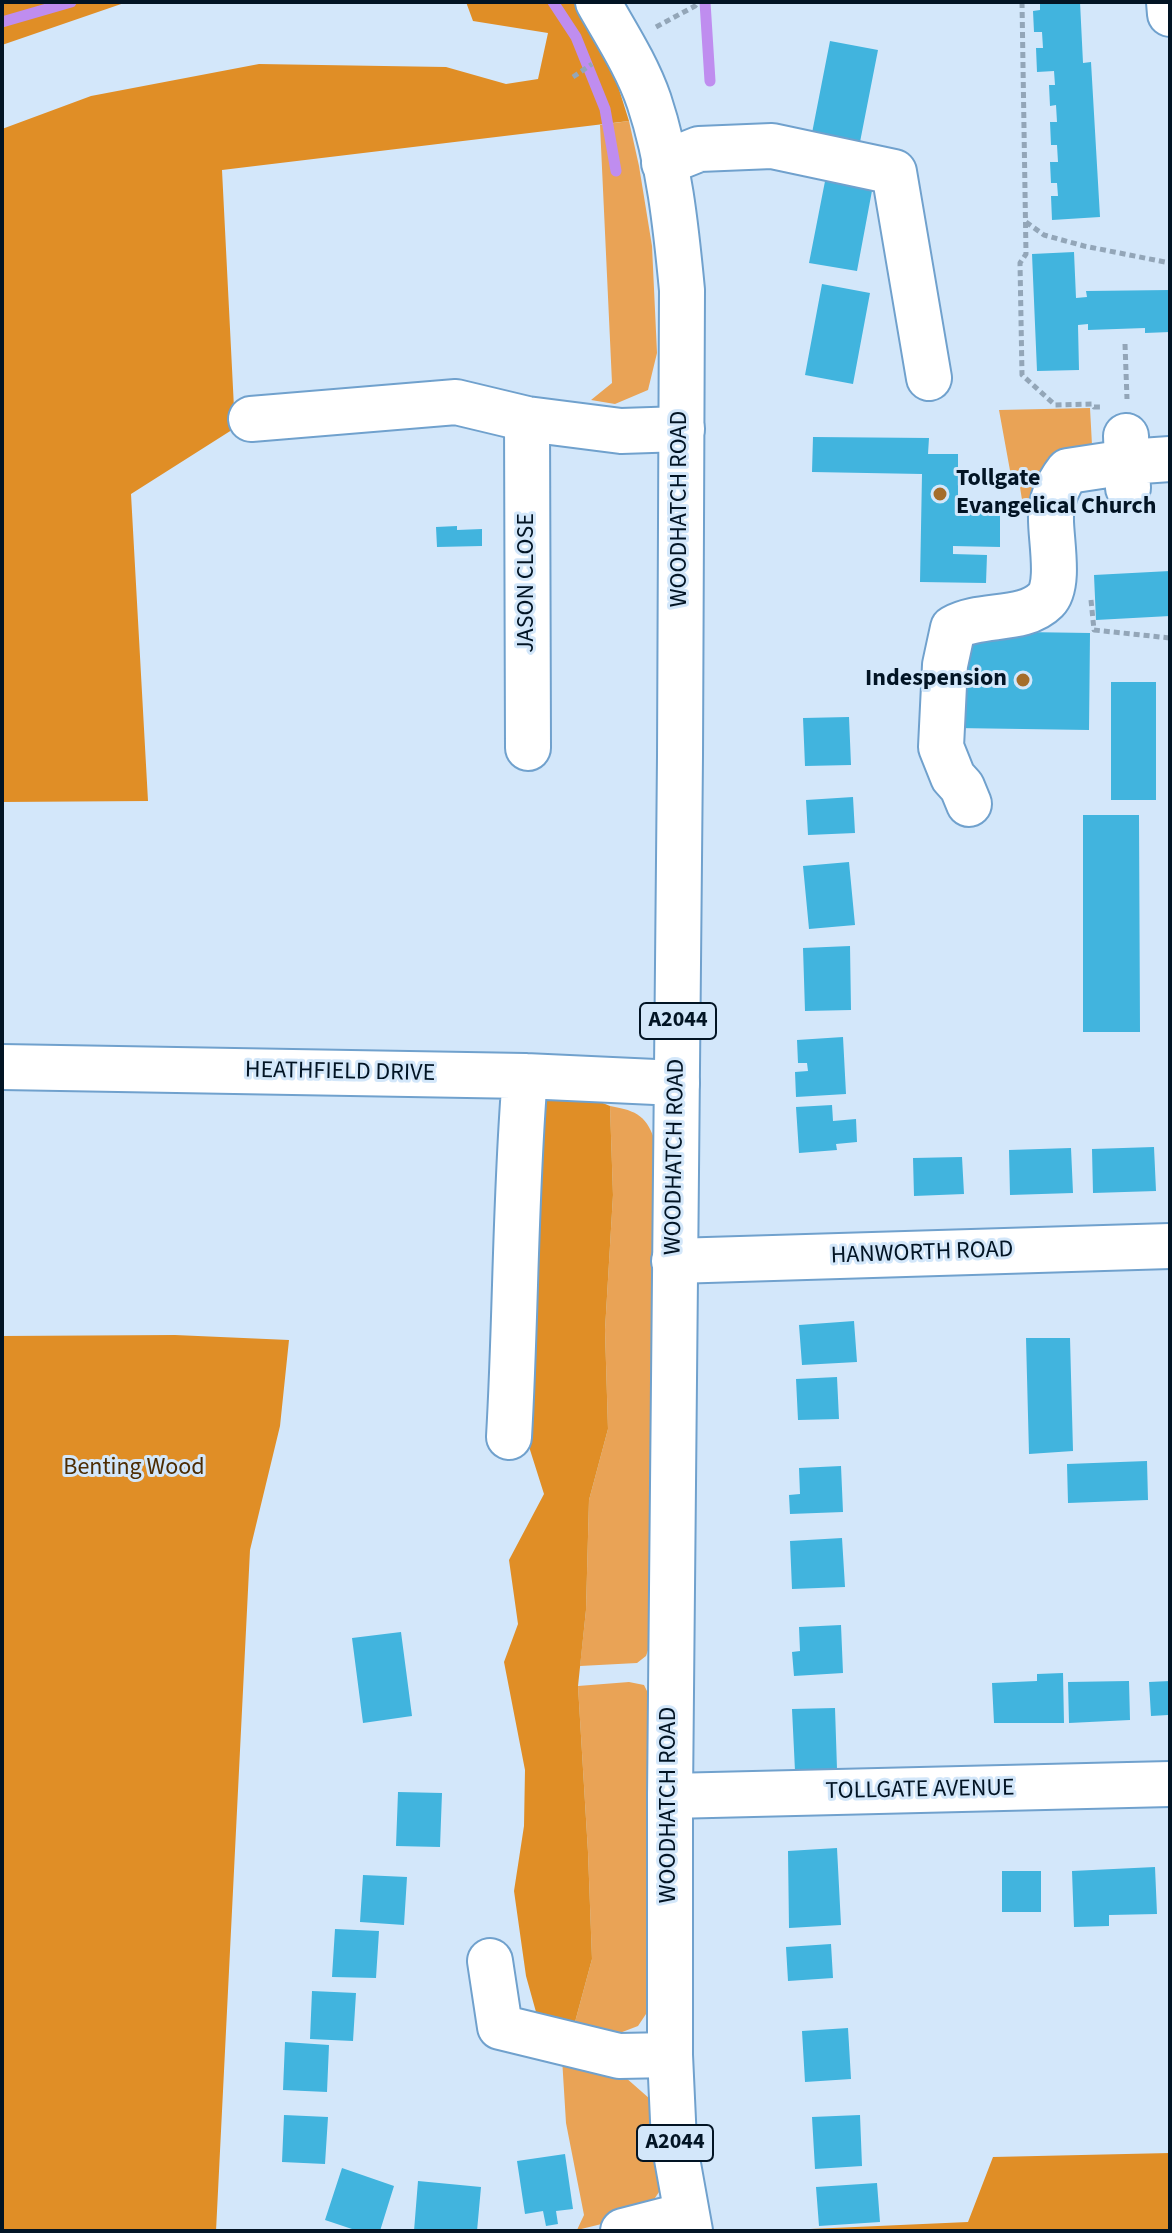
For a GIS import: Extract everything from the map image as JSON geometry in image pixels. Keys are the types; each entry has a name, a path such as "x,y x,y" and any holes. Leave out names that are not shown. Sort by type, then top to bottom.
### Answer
{"street":[{"name":"WOODHATCH ROAD","path":"598,2 649,100 675,226 682,290 670,2055 674,2142 688,2223"},
{"path":"1169,2 1170,14"},
{"path":"664,163 699,149 772,146 894,172 929,378"},
{"path":"251,419 456,402 527,419 621,431 682,429"},
{"name":"JASON CLOSE","path":"527,419 528,748"},
{"path":"969,804 962,787 953,777 941,747 945,665 953,628 965,621 1030,610 1047,599 1053,587 1052,503 1068,471 1123,440 1170,459"},
{"name":"HEATHFIELD DRIVE","path":"2,1067 525,1076 677,1083"},
{"path":"509,1437 519,1144 525,1076"},
{"name":"HANWORTH ROAD","path":"674,1261 1170,1246"},
{"name":"TOLLGATE AVENUE","path":"670,1796 1170,1784"},
{"path":"490,1961 500,2027 619,2056 670,2055"},
{"path":"623,2231 688,2223"}],"path":[{"path":"1022,2 1026,254 1020,263 1022,375 1055,405 1092,404 1123,440"},
{"path":"573,77 598,60"},
{"path":"1025,221 1044,235 1170,263"},
{"path":"1123,440 1125,344"},
{"path":"1094,630 1170,638"}],"shaded area":[{"path":"629,121 652,246 657,353 648,390 615,404 591,400 612,383 600,125"},
{"path":"1090,408 1092,445 1048,458 1040,475 1040,512 1024,513 1020,487 1013,487 999,410"},
{"path":"610,1106 640,1116 656,1144 651,1642 646,1656 637,1663 580,1666 586,1610 589,1500 608,1429 605,1330 613,1195"},
{"path":"629,1682 644,1685 651,1699 650,2008 638,2026 617,2034 575,2022 592,1959 578,1686"},
{"path":"562,2058 625,2077 650,2099 656,2123 661,2189 649,2207 618,2220 577,2230 584,2215 566,2123"}],"green space":[{"path":"2,2 127,2 2,45"},
{"path":"466,2 575,2 612,67 629,121 222,170 235,428 131,494 148,801 2,802 2,129 91,96 259,64 446,67 506,84 538,79 548,33 473,21"},
{"path":"588,1097 610,1106 613,1195 605,1330 608,1429 589,1500 586,1610 578,1686 592,1959 575,2022 536,2012 526,1976 514,1891 524,1826 525,1770 504,1662 518,1624 509,1560 544,1494 525,1434 505,1103"},
{"name":"Benting Wood","path":"175,1335 289,1340 280,1426 250,1550 216,2231 2,2231 2,1336"},
{"path":"1170,2153 1170,2231 765,2231 968,2222 993,2157"}],"building":[{"path":"1040,2 1080,2 1083,63 1091,62 1100,217 1052,220 1051,196 1058,196 1057,183 1051,183 1050,162 1058,162 1057,145 1051,145 1050,122 1057,122 1056,105 1050,106 1049,85 1055,85 1054,71 1037,72 1036,48 1043,48 1042,32 1034,32 1033,11 1040,10"},
{"path":"830,41 878,50 860,142 812,133"},
{"path":"827,171 874,180 857,271 809,263"},
{"path":"1074,252 1076,298 1087,297 1086,291 1170,290 1170,332 1145,333 1145,328 1088,330 1088,324 1078,325 1079,370 1037,371 1032,254"},
{"path":"822,284 870,293 853,384 805,375"},
{"name":"Tollgate Evangelical Church","path":"813,437 929,438 928,454 958,454 958,513 1000,513 1000,547 953,546 953,554 987,555 986,583 920,582 922,474 812,472"},
{"path":"457,526 457,530 482,529 482,546 437,547 436,527"},
{"path":"1170,571 1170,616 1096,620 1094,575"},
{"name":"Indespension","path":"958,631 1090,633 1089,730 956,728"},
{"path":"1111,682 1156,682 1156,800 1111,800"},
{"path":"849,717 851,765 805,766 803,718"},
{"path":"853,797 855,833 808,835 806,800"},
{"path":"1083,815 1139,815 1140,1032 1083,1032"},
{"path":"849,862 855,925 809,929 803,866"},
{"path":"850,946 851,1010 805,1011 803,948"},
{"path":"843,1037 846,1094 796,1097 795,1072 808,1071 807,1063 798,1063 797,1040"},
{"path":"832,1105 833,1121 856,1119 857,1142 836,1144 837,1150 799,1153 796,1107"},
{"path":"1154,1147 1156,1191 1093,1193 1092,1149"},
{"path":"1071,1148 1073,1193 1010,1195 1009,1150"},
{"path":"962,1157 964,1194 914,1196 913,1158"},
{"path":"854,1321 857,1362 802,1365 799,1325"},
{"path":"1026,1338 1070,1338 1073,1451 1029,1454"},
{"path":"837,1377 839,1419 798,1420 796,1379"},
{"path":"1147,1461 1148,1500 1068,1503 1067,1464"},
{"path":"841,1466 843,1512 790,1514 789,1495 800,1494 799,1468"},
{"path":"842,1538 845,1587 792,1589 790,1541"},
{"path":"841,1625 843,1673 794,1676 792,1652 800,1651 799,1627"},
{"path":"401,1632 412,1716 363,1723 352,1638"},
{"path":"1063,1673 1064,1723 994,1723 992,1683 1037,1681 1037,1674"},
{"path":"1129,1681 1130,1720 1069,1723 1068,1682"},
{"path":"1170,1681 1168,1715 1151,1716 1149,1682"},
{"path":"835,1708 837,1769 795,1771 792,1709"},
{"path":"398,1792 442,1793 440,1847 396,1846"},
{"path":"837,1848 841,1925 789,1928 788,1851"},
{"path":"1155,1867 1157,1914 1109,1915 1109,1926 1074,1927 1072,1871"},
{"path":"1002,1871 1041,1871 1041,1912 1002,1912"},
{"path":"363,1875 407,1877 404,1925 360,1922"},
{"path":"335,1929 379,1931 376,1978 332,1977"},
{"path":"831,1944 833,1978 788,1981 786,1947"},
{"path":"312,1991 356,1993 353,2041 310,2039"},
{"path":"848,2028 851,2079 805,2082 802,2031"},
{"path":"285,2042 329,2045 327,2092 283,2090"},
{"path":"284,2115 328,2117 325,2164 282,2162"},
{"path":"860,2115 862,2166 815,2169 812,2117"},
{"path":"565,2154 573,2209 556,2211 558,2224 546,2226 543,2211 525,2214 517,2161"},
{"path":"342,2168 394,2186 380,2231 358,2231 325,2220"},
{"path":"418,2181 481,2187 477,2231 414,2231"},
{"path":"877,2183 880,2222 819,2226 816,2187"}],"waterway":[{"path":"2,22 71,2"},
{"path":"553,2 576,37 605,109 616,171"},
{"path":"705,2 710,81"}],"place":[{"name":"Tollgate Evangelical Church","path":"940,494"},
{"name":"Indespension","path":"1023,680"}]}
